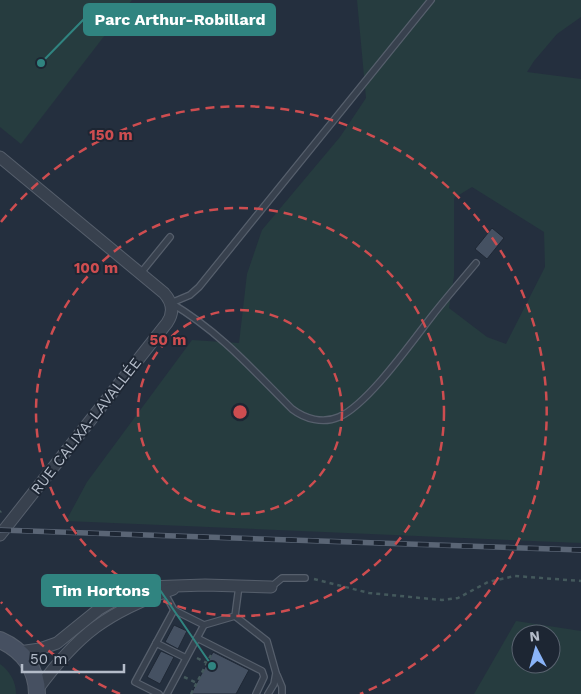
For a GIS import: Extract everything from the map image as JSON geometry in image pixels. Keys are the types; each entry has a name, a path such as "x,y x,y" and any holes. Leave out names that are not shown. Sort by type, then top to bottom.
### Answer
{"main road":[{"path":"0,640 19,652 34,672 37,692"}],"street":[{"path":"0,158 164,293 171,303"},
{"name":"RUE CALIXA-LAVALLÉE","path":"0,535 167,323 171,316 171,303"},
{"path":"19,652 50,646 63,638 91,614 118,598 146,588 163,589 184,586 271,587"},
{"path":"37,692 52,669 72,647 104,620 163,589"}],"lane":[{"path":"171,303 182,300 199,287 431,0"},
{"path":"140,274 170,237"},
{"path":"171,303 213,331 299,415 314,420 330,420 346,413 377,384 476,263"},
{"path":"271,587 282,578 305,578"},
{"path":"234,616 239,586"},
{"path":"163,589 174,610 204,625 234,616"},
{"path":"159,694 135,682 174,610"},
{"path":"234,616 266,641 282,687 282,694"},
{"path":"167,694 204,625"},
{"path":"197,638 262,671 264,678 256,694"},
{"path":"156,643 186,658"},
{"path":"268,694 274,684 276,673"},
{"path":"250,694 260,687"}],"path":[{"path":"305,578 369,593 442,600 458,598 488,582 515,576 581,581"},
{"path":"191,694 213,652"}],"green space":[{"path":"0,0 132,0 21,144 0,127"},
{"path":"357,0 581,0 581,17 557,34 527,72 581,79 581,543 66,521 87,482 192,340 239,343 247,274 262,230 340,137 366,98","holes":["472,187 544,232 545,267 506,344 487,337 449,308 454,276 454,198"]},
{"path":"516,621 536,624 514,624"},
{"path":"561,628 581,631 581,694 474,694 511,630 511,674 561,674"},
{"path":"0,664 12,677 16,694 0,694"}],"building":[{"path":"492,228 504,238 487,259 475,249"},
{"path":"174,625 187,631 178,649 165,642"},
{"path":"161,651 174,657 160,684 147,677"},
{"path":"213,652 249,670 236,694 191,694"}],"railway":[{"path":"0,530 581,550"}],"place":[{"name":"Parc Arthur-Robillard","path":"41,63"},
{"name":"Tim Hortons","path":"212,666"}]}
